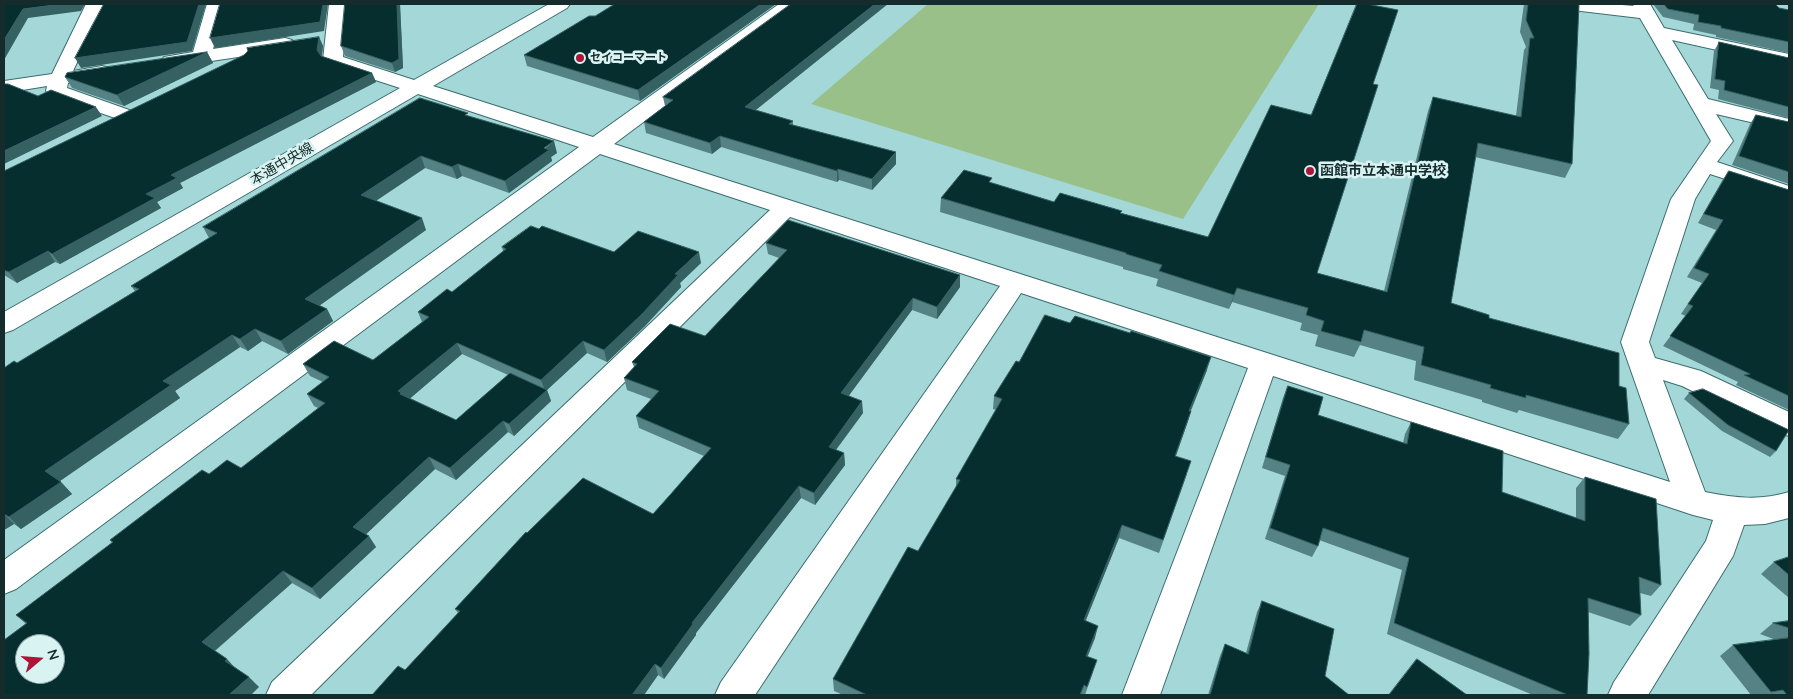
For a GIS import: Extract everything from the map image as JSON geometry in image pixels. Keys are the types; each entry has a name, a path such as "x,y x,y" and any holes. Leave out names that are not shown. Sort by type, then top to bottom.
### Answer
{"street":[{"path":"95,4 56,91 134,111 99,128"},
{"path":"207,65 216,4"},
{"path":"338,4 333,60 1693,502 1731,512 1774,511 1789,505"},
{"name":"本通中央線","path":"4,324 561,4"},
{"path":"4,579 790,4"},
{"path":"1564,4 1649,16 1789,60"},
{"path":"1649,16 1722,141 1683,199 1635,342 1693,502"},
{"path":"154,64 207,65 239,60 257,48 336,36"},
{"path":"4,87 116,70"},
{"path":"1701,104 1789,125"},
{"path":"1704,166 1789,193"},
{"path":"285,695 786,208"},
{"path":"734,695 1016,283"},
{"path":"1141,695 1264,363"},
{"path":"1643,365 1691,378 1789,425"},
{"path":"1637,691 1721,546 1731,512"}],"green space":[{"path":"928,4 1319,4 1183,219 811,104"}],"building":[{"path":"4,4 62,4 23,9 4,40"},
{"path":"104,4 199,4 187,42 75,58"},
{"path":"220,4 323,4 320,22 210,38"},
{"path":"345,4 397,4 399,59 392,63 341,46"},
{"path":"615,4 761,4 638,90 524,55 589,16 595,16"},
{"path":"791,4 875,4 745,107 793,121 789,124 896,152 872,179 838,169 837,171 720,136 710,143 644,122 673,100 663,97"},
{"path":"1357,4 1398,10 1373,84 1378,85 1317,273 1387,292 1433,97 1521,117 1530,38 1534,38 1526,20 1528,4 1579,4 1572,164 1478,143 1451,303 1489,315 1489,318 1619,353 1619,386 1626,388 1629,424 1526,395 1526,398 1490,388 1491,385 1421,365 1424,347 1364,330 1361,342 1321,331 1324,321 1306,315 1308,308 1237,288 1234,295 1159,271 1162,265 1126,253 941,198 964,170 992,178 989,182 1054,202 1060,193 1122,211 1120,213 1208,237 1271,105 1311,115"},
{"path":"1664,4 1775,4 1779,8 1789,10 1789,42 1698,22 1699,15 1668,9"},
{"path":"319,37 317,50 321,56 372,73 171,175 177,178 146,194 155,198 52,254 48,251 9,272 4,270 4,171 244,55 248,51 247,48"},
{"path":"1719,42 1789,58 1789,107 1724,90 1725,81 1715,79"},
{"path":"207,52 117,95 65,77 67,73"},
{"path":"4,84 38,96 51,90 96,107 4,151"},
{"path":"420,98 468,113 465,115 554,141 544,148 549,150 505,181 458,164 452,167 421,156 361,195 422,218 305,299 327,309 281,341 255,329 240,339 232,335 163,381 171,385 45,471 61,482 9,517 4,514 4,368 14,361 17,363 139,289 131,286 217,233 203,227"},
{"path":"1756,115 1789,122 1789,172 1739,156"},
{"path":"1729,171 1789,190 1789,396 1744,375 1750,374 1670,336 1693,306 1688,304 1709,274 1694,268 1723,220 1704,214"},
{"path":"788,220 960,275 937,307 913,298 841,393 862,401 829,447 844,453 814,493 799,486 692,623 661,668 655,664 632,695 372,695 398,666 405,670 460,611 455,609 526,532 583,478 653,514 670,495 711,448 636,416 659,391 624,378 637,364 632,362 670,324 705,336 787,250 766,243"},
{"path":"531,226 539,229 542,226 614,252 638,231 699,252 675,274 678,275 642,314 604,350 583,341 541,380 457,343 398,391 401,392 400,394 456,420 510,373 547,390 509,424 503,421 450,468 429,457 353,527 369,536 312,588 283,571 202,642 227,659 225,661 249,677 229,695 4,695 4,640 27,623 16,615 113,542 110,540 202,470 209,474 227,460 241,468 325,403 307,394 329,377 303,364 334,341 373,360 429,317 418,312 447,289 452,292 506,249 502,247"},
{"path":"1045,315 1070,323 1075,316 1130,333 1131,331 1211,357 1189,411 1191,411 1175,456 1191,461 1163,540 1122,525 1084,620 1098,626 1086,656 1097,660 1087,687 1084,685 1080,695 867,695 833,679 908,547 918,551 960,480 956,479 1002,399 994,396 1016,361 1019,362"},
{"path":"1288,386 1323,397 1318,415 1407,444 1411,422 1503,451 1502,492 1585,521 1585,477 1656,499 1661,585 1639,577 1641,615 1588,598 1589,654 1587,695 1568,695 1394,623 1409,558 1323,528 1318,546 1270,528 1290,465 1266,457"},
{"path":"1703,389 1789,430 1776,451 1728,425 1689,393"},
{"path":"1789,557 1789,575 1774,562"},
{"path":"1262,601 1334,629 1325,676 1349,695 1210,695 1225,644 1248,654"},
{"path":"1789,621 1789,628 1773,623"},
{"path":"1789,638 1789,695 1787,695 1783,690 1771,692 1733,645"},
{"path":"1417,659 1467,695 1389,695"}],"place":[{"name":"セイコーマート","path":"580,58"},
{"name":"函館市立本通中学校","path":"1310,171"}]}
